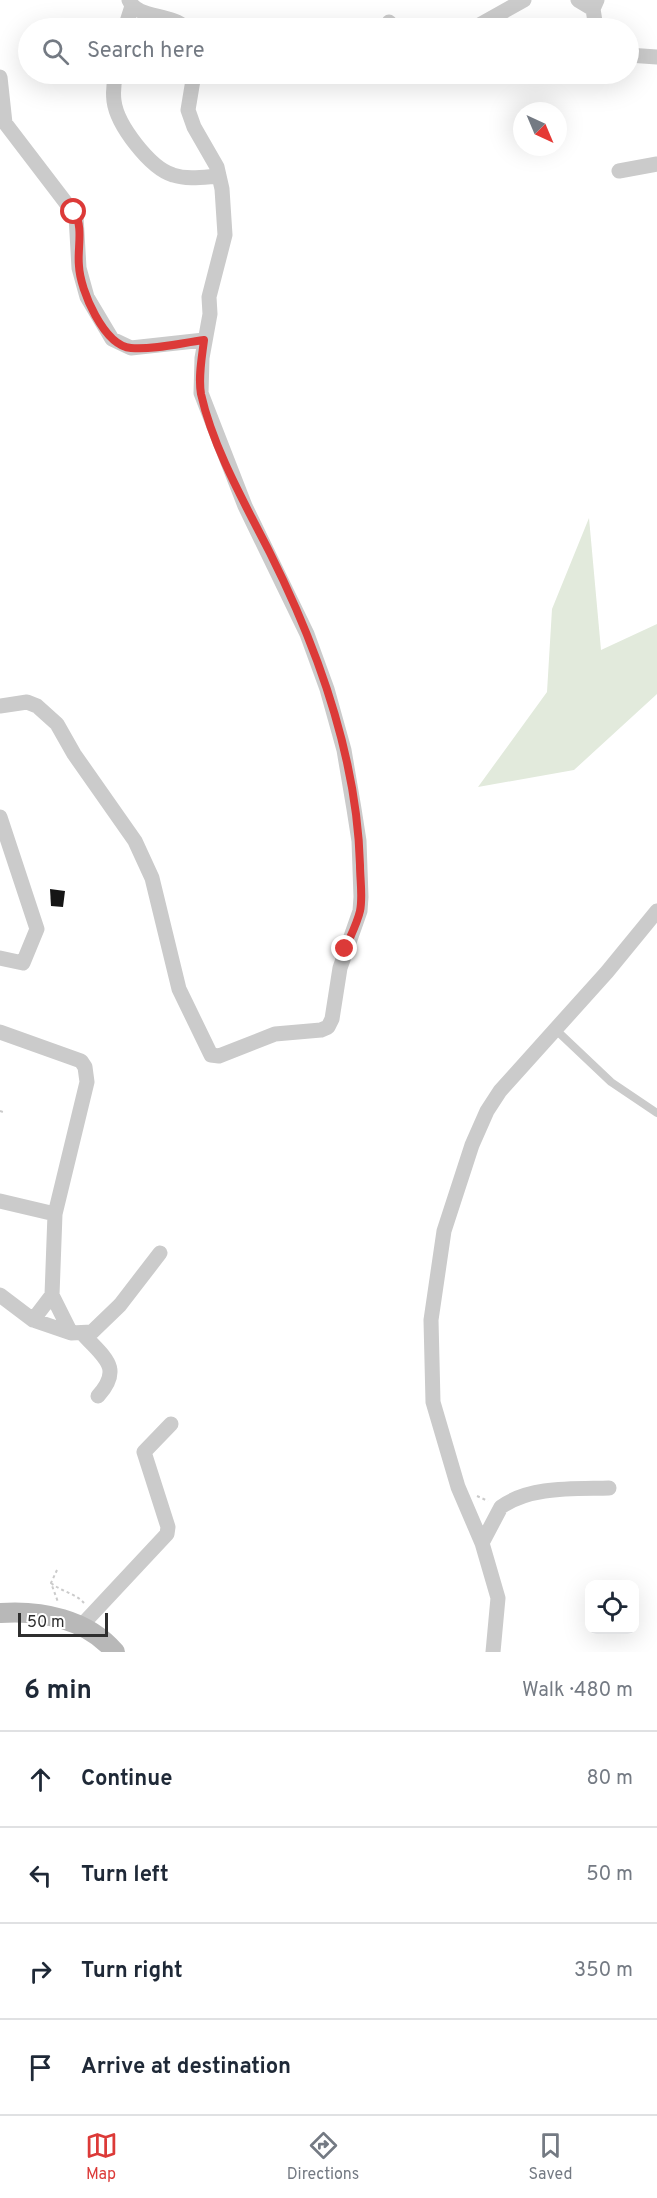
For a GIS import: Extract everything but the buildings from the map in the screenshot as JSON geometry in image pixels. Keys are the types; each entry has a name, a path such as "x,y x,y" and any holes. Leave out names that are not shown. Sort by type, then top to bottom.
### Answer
{"street":[{"path":"492,18 524,0"},
{"path":"578,0 595,4"},
{"path":"127,18 131,3"},
{"path":"131,3 138,11 171,18"},
{"path":"639,56 657,57"},
{"path":"0,77 5,123 76,216 79,230 79,268 87,297 112,339 130,348 204,340"},
{"path":"115,84 114,101 118,117 135,143 165,172 176,176 219,176"},
{"path":"0,705 32,704 54,720 74,754 135,841 152,878 179,989 211,1055 219,1056 275,1034 321,1030 328,1027 332,1020 340,968 361,905 359,841 344,750 323,678 307,634 245,506 210,423 201,393 204,340 210,314 208,297 225,236 217,167 194,127 188,110 192,84"},
{"path":"619,171 657,164"},
{"path":"0,817 37,929 23,963 0,958"},
{"path":"493,1652 498,1598 482,1543 458,1486 433,1402 430,1320 444,1230 472,1145 487,1111 526,1060 607,972 657,911"},
{"path":"0,1032 81,1061 85,1067 87,1082 55,1214 52,1295 76,1333 111,1367 112,1375 108,1385 98,1396"},
{"path":"0,1201 55,1214"},
{"path":"0,1295 33,1320 76,1333 92,1332 104,1323 160,1253"},
{"path":"33,1320 52,1295"},
{"path":"81,1626 167,1534 168,1527 144,1452 171,1424"},
{"path":"482,1543 501,1507 532,1494 609,1488"},
{"path":"0,1613 34,1612 55,1616 81,1626 108,1644 115,1652"}],"lane":[{"path":"555,1029 611,1082 657,1113"}],"path":[{"path":"458,1486 501,1507"},
{"path":"55,1616 58,1600 51,1583 57,1570"},
{"path":"51,1583 63,1593 78,1596 85,1603 86,1609 81,1626"}],"shaded area":[{"path":"589,518 601,650 657,624 657,694 574,770 478,787 547,692 552,609"}],"route":[{"path":"74,212 79,222 79,268 87,297 94,313 112,339 130,348 204,340 200,376 201,393 210,423 245,506 307,634 327,689 344,750 359,841 361,897 360,911 345,949"}]}
